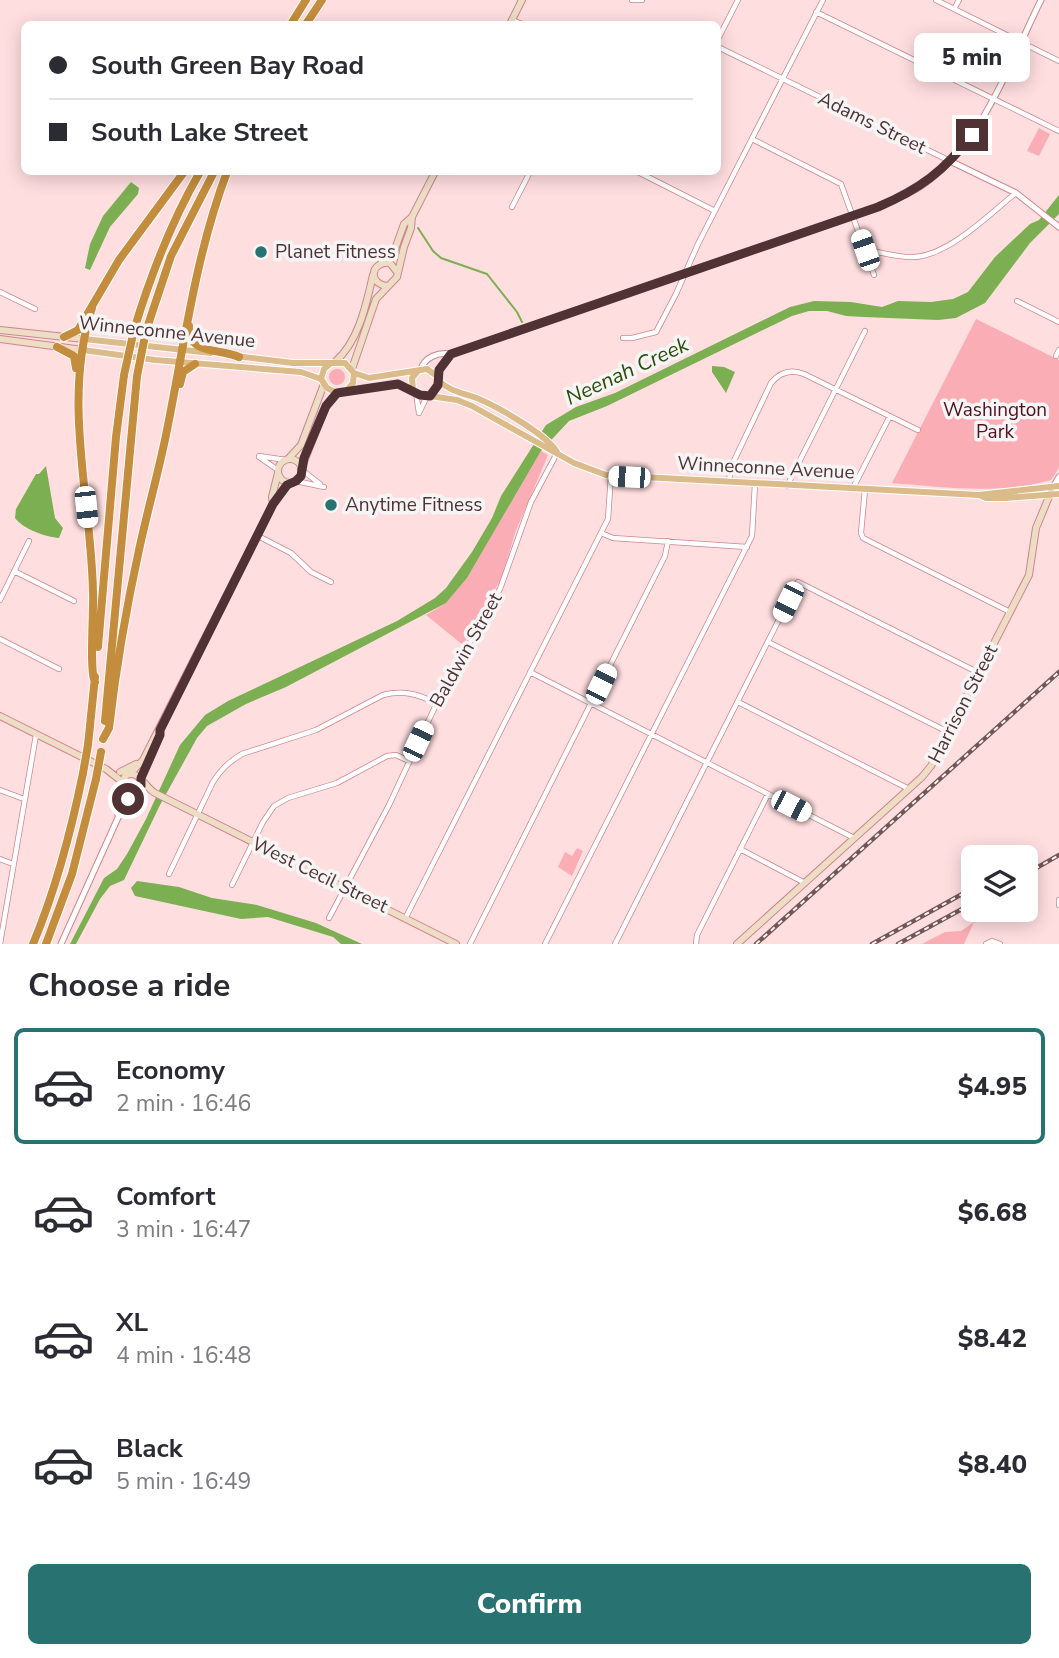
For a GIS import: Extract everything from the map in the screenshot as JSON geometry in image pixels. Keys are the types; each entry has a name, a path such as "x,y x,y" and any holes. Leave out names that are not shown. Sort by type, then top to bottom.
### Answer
{"highway":[{"path":"293,21 306,0"},
{"path":"308,21 321,0"},
{"path":"64,337 78,330 119,260 182,175"},
{"path":"33,944 59,874 73,823 88,745 124,375 134,330 160,250 177,212 198,175"},
{"path":"46,944 82,841 101,752 136,376 146,331 171,256 191,212 212,175"},
{"path":"103,739 109,728 121,641 169,423 181,350 211,216 226,175"},
{"path":"78,376 92,308"},
{"path":"190,312 188,330 194,345 239,357"},
{"path":"57,346 74,356 78,376 80,450 93,582 91,676 95,682"},
{"path":"169,423 174,414 182,374 195,364"}],"main road":[{"path":"512,21 522,0"},
{"path":"273,504 272,497 280,465 301,445 324,369 350,347 369,296 376,266 393,253 404,225 412,217 433,175"},
{"path":"346,391 353,383 353,371 375,302 387,286 396,281 412,217"},
{"path":"382,262 394,265 398,272"},
{"path":"373,275 376,282 387,286"},
{"name":"Winneconne Avenue","path":"0,330 293,363 333,362"},
{"name":"Winneconne Avenue","path":"0,339 195,364 301,372 322,382"},
{"path":"124,786 126,773 158,732 273,504 292,482 301,476 301,469 326,406 337,393 391,384 404,385 428,396 437,389 438,375 431,370 369,378 353,371 345,363 333,362"},
{"path":"415,392 412,378 420,370"},
{"name":"Winneconne Avenue","path":"438,375 448,389 488,404 546,445 583,467 611,475 979,495 1056,486"},
{"path":"322,382 337,393"},
{"name":"Winneconne Avenue","path":"428,396 462,402 537,439"},
{"path":"287,460 298,462 301,469"},
{"path":"278,472 281,478 292,482"},
{"name":"Harrison Street","path":"737,944 931,766 1031,568 1036,528 1049,495 1056,486"},
{"name":"Winneconne Avenue","path":"979,495 986,498 1006,498 1059,494"},
{"path":"0,716 106,769 142,777 156,794"},
{"path":"135,792 141,786 142,777 160,735 158,732"},
{"path":"106,769 129,791 156,794"},
{"name":"West Cecil Street","path":"156,794 456,944"}],"street":[{"path":"632,0 642,0"},
{"path":"721,33 737,0"},
{"path":"622,338 656,332 823,0"},
{"path":"936,0 1059,61"},
{"path":"954,9 959,0"},
{"path":"420,370 427,359 440,354 451,354 908,194 950,161 972,135 1041,0"},
{"path":"817,12 1059,131"},
{"name":"Adams Street","path":"721,48 1016,193 1059,227"},
{"path":"752,139 839,182 874,275"},
{"path":"512,207 528,175"},
{"path":"644,175 715,211"},
{"path":"865,250 907,257 934,253 952,243 1016,193"},
{"path":"0,292 35,309"},
{"path":"1017,301 1059,322"},
{"path":"787,486 865,331"},
{"path":"1056,356 1059,350"},
{"path":"438,375 440,354"},
{"path":"438,375 451,354"},
{"path":"729,482 730,467 775,379 783,373 799,372 918,430"},
{"path":"415,392 419,414 428,396"},
{"path":"853,489 890,416"},
{"name":"Baldwin Street","path":"329,918 375,833 436,703 500,589 531,502 557,452"},
{"path":"278,472 259,456 287,460"},
{"path":"292,482 324,487 301,469"},
{"path":"405,917 609,516 611,475"},
{"name":"Harrison Street","path":"1056,486 1059,477"},
{"path":"545,944 747,547 753,533 755,484"},
{"path":"865,489 861,533 863,538 1010,612"},
{"path":"601,533 613,538 747,547"},
{"path":"258,536 291,552 312,572 331,582"},
{"path":"0,600 29,541"},
{"path":"470,944 665,556 668,541"},
{"path":"14,571 74,601"},
{"path":"615,944 798,582 979,673"},
{"path":"0,639 59,669"},
{"path":"768,642 949,732"},
{"path":"530,673 854,838"},
{"path":"169,874 218,773 242,754 316,730 383,695 394,692 411,693 436,703"},
{"path":"738,702 909,789"},
{"path":"0,944 36,735"},
{"path":"232,885 268,813 288,798 337,783 387,756 396,755 410,761"},
{"path":"117,820 124,786"},
{"path":"0,790 24,799"},
{"path":"61,944 128,797 135,792"},
{"path":"696,944 697,935 768,794"},
{"path":"740,849 805,883"},
{"path":"0,859 13,864"},
{"path":"988,943 1000,944"}],"green space":[{"path":"1039,128 1050,134 1039,156 1027,151"},
{"name":"Washington Park","path":"976,319 1059,360 1059,468 1051,480 992,489 892,483"},
{"path":"337,369 345,377 337,385 329,377"},
{"path":"541,451 548,455 515,533 502,577 463,645 426,615 446,603 467,578"},
{"path":"577,848 583,851 572,876 558,867 565,852 572,856"},
{"path":"974,922 964,944 922,944 945,932 961,931"}],"shaded area":[{"path":"131,182 139,188 138,194 110,227 90,270 85,268 90,244 103,216"},
{"path":"1059,195 1059,214 1030,243 985,303 956,318 938,320 864,317 809,311 792,316 607,406 569,421 541,451 467,578 446,603 207,726 197,738 160,805 124,880 110,886 76,944 70,944 104,878 117,869 127,854 180,745 205,715 228,701 397,621 435,598 446,588 472,552 492,518 501,496 546,425 576,407 615,393 790,307 814,301 851,302 882,307 898,301 931,302 953,299 968,292 995,257 1030,224 1039,220"},
{"path":"712,366 735,372 726,393 712,372"},
{"path":"46,466 55,518 63,528 59,538 35,532 15,518 16,509 36,474"},
{"path":"137,881 179,887 212,898 257,905 316,923 362,944 341,944 333,937 268,917 241,919 135,896 131,888"}],"waterway":[{"path":"418,228 441,258 487,274 522,322"}],"railway":[{"path":"756,944 1059,672"},
{"path":"1038,867 1059,855"},
{"path":"872,944 961,895"},
{"path":"898,944 961,910"}],"place":[{"name":"Planet Fitness","path":"261,252"},
{"name":"Anytime Fitness","path":"331,505"}],"route":[{"path":"128,799 142,784 141,778 160,730 273,504 287,485 301,476 304,458 326,406 337,393 398,384 405,385 417,394 430,396 437,389 439,370 451,354 878,207 918,188 950,161 972,135"}],"water label":[{"name":"Neenah Creek","path":"627,371"}]}
